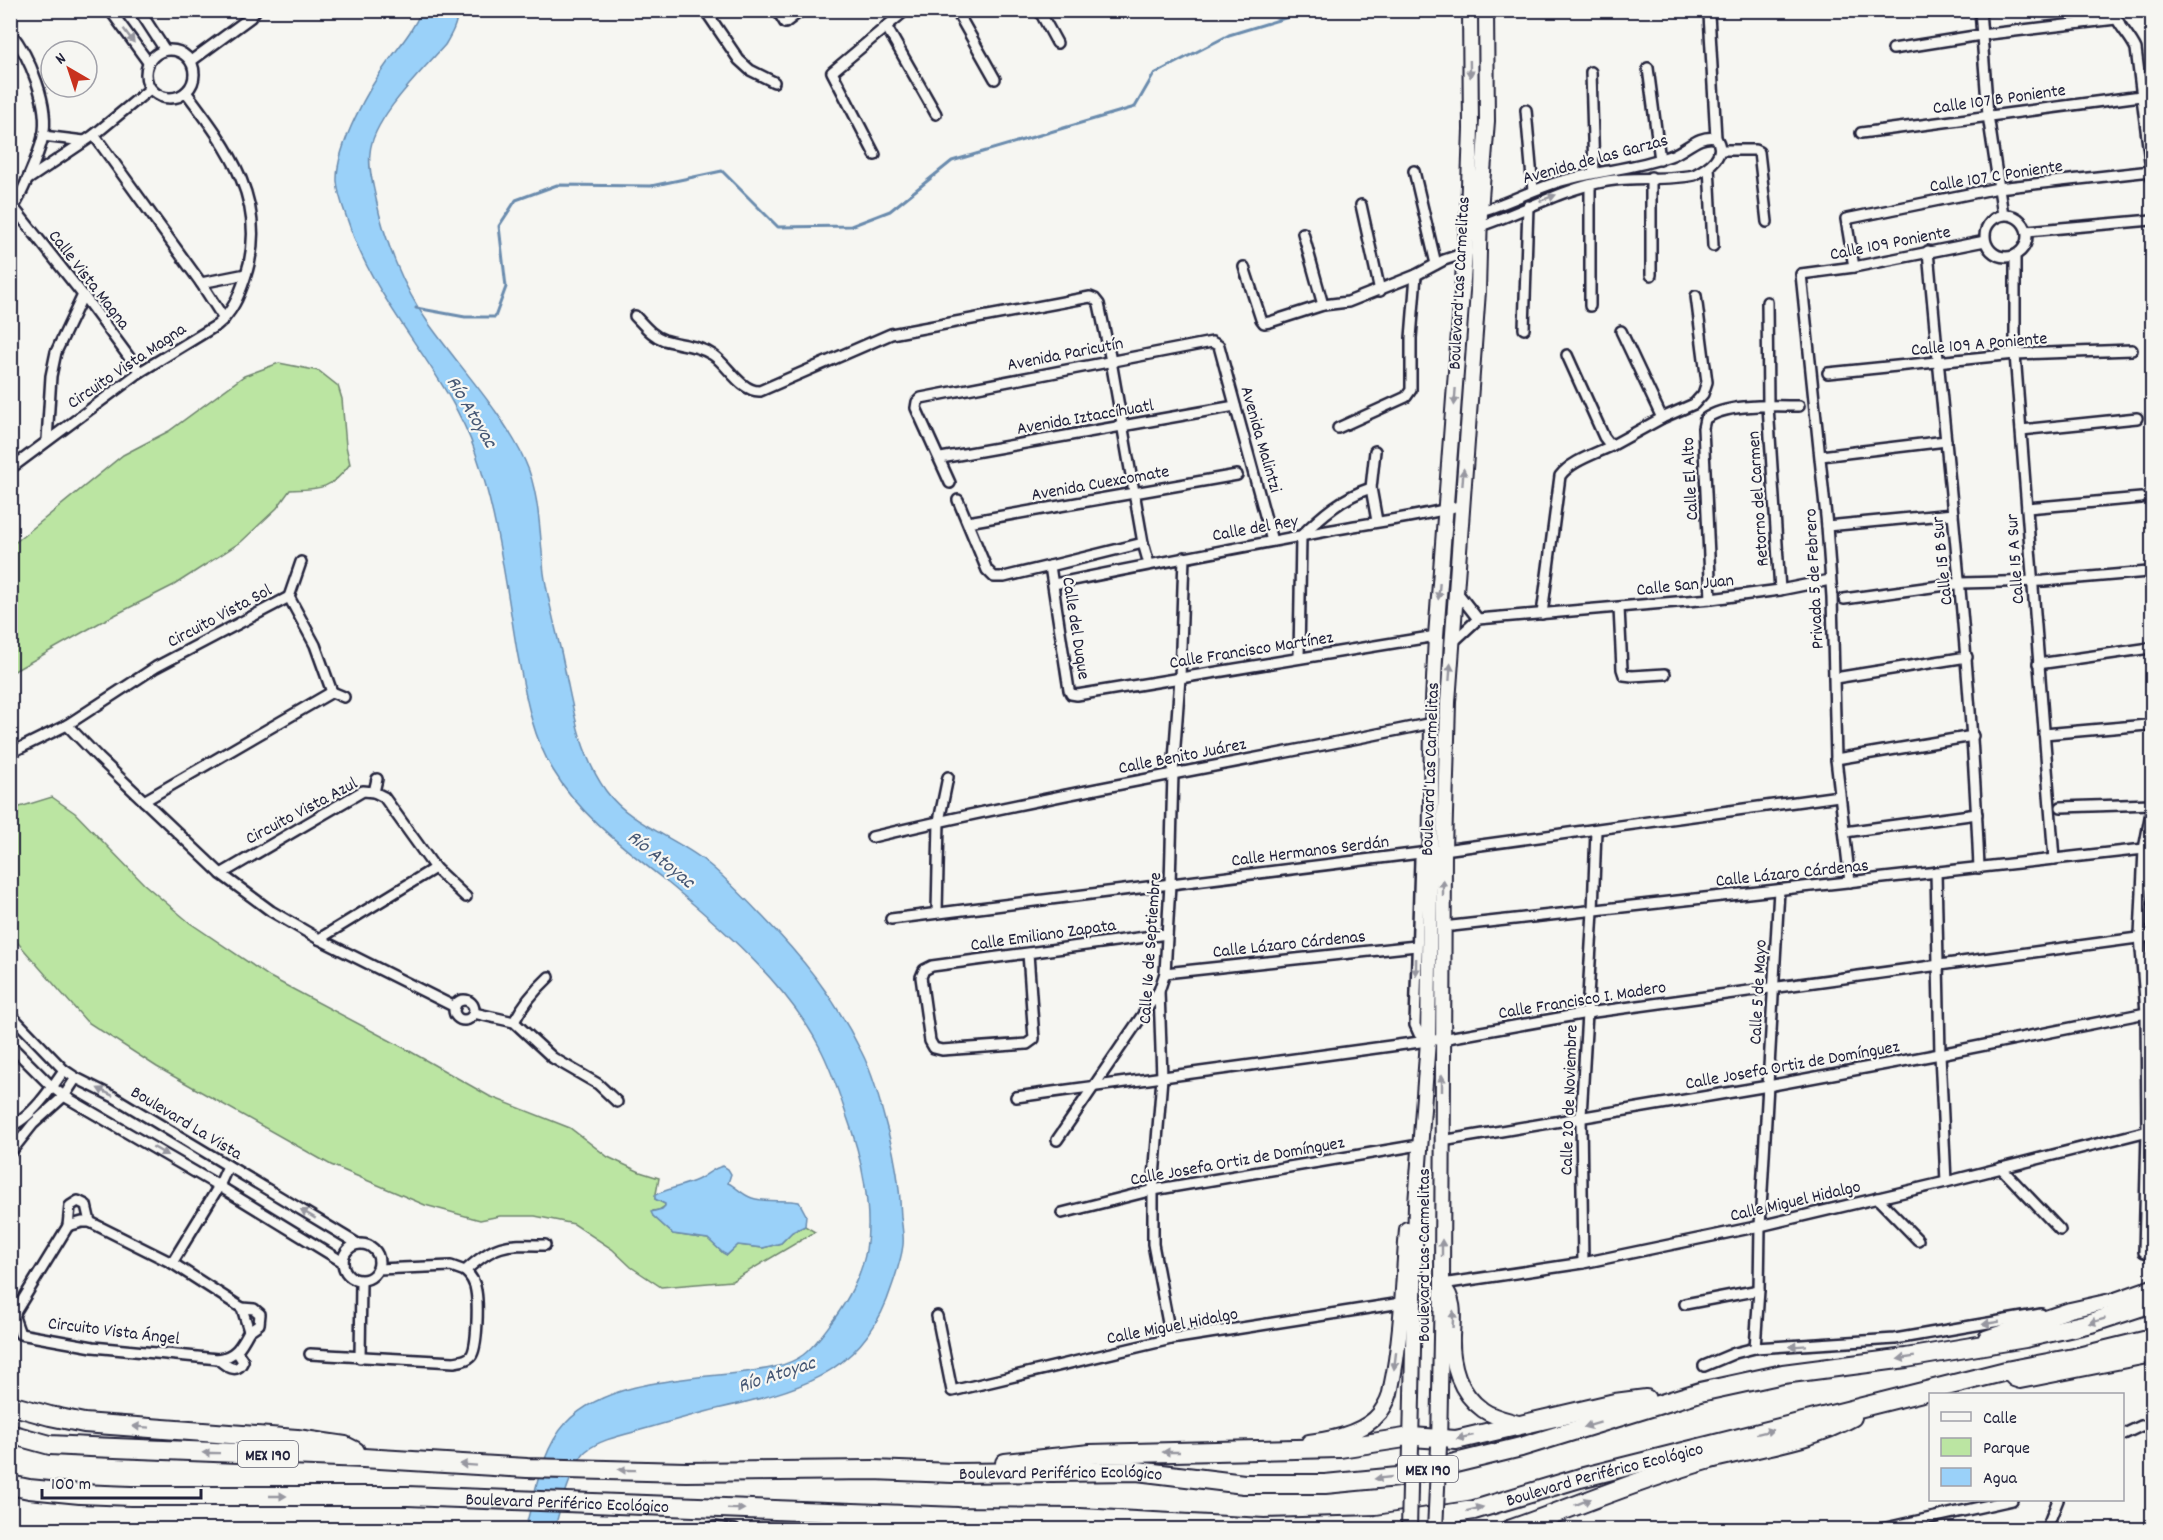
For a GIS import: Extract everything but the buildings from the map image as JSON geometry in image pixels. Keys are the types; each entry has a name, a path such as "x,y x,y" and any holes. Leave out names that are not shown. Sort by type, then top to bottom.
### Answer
{"highway":[{"name":"Boulevard Periférico Ecológico","path":"10,1434 50,1445 90,1448 363,1458 527,1468 686,1472 1137,1471 1256,1484 1325,1484 1388,1478 1521,1447 1700,1392 1783,1374 1906,1358 2025,1338 2091,1323 2152,1303"},
{"name":"Boulevard Periférico Ecológico","path":"10,1485 28,1490 131,1497 407,1496 958,1517 1080,1518 1264,1528 1377,1526 1474,1510 1581,1478 2006,1371 2074,1358 2152,1355"},
{"path":"953,1473 1014,1461 1090,1454 1230,1452 1340,1448 1411,1441 1439,1442 1616,1403 1700,1392"},
{"path":"10,1405 84,1423 314,1441 345,1446 363,1458"},
{"path":"1509,1530 1698,1462 1805,1437 1833,1428 1874,1405"},
{"path":"958,1517 1051,1530"}],"main road":[{"name":"Boulevard Las Carmelitas","path":"1470,10 1474,212"},
{"name":"Boulevard Las Carmelitas","path":"1409,1530 1419,1145 1435,1040 1443,927 1437,851 1432,723 1436,636 1465,253 1473,228 1487,121 1486,10"},
{"name":"Boulevard Las Carmelitas","path":"1435,1530 1442,1284 1442,1141 1435,1040 1437,851 1479,249 1473,228"},
{"path":"1230,1452 1323,1440 1344,1435 1371,1421 1380,1413 1391,1390 1408,1220 1416,1204"},
{"path":"1442,1284 1452,1299 1454,1309 1452,1353 1454,1369 1460,1383 1470,1398 1483,1410 1522,1424"},
{"name":"Boulevard Periférico Ecológico","path":"1952,1349 2070,1310 2115,1300 2152,1287"},
{"path":"1521,1530 1541,1519"}],"street":[{"path":"110,10 148,62"},
{"path":"139,10 165,50"},
{"path":"191,61 251,17 256,10"},
{"path":"705,10 739,60 750,70 774,82"},
{"path":"777,10 785,23 802,10"},
{"path":"875,155 832,72 906,10"},
{"path":"956,10 995,79"},
{"path":"1039,10 1057,43"},
{"path":"1980,10 1988,115 2003,215"},
{"path":"1709,14 1716,138 1721,150 1755,150 1760,155 1767,222"},
{"path":"1893,49 2114,15 2132,39 2136,49 2152,174"},
{"path":"886,26 936,114"},
{"path":"10,32 22,48 34,76 43,112 44,136 12,211"},
{"path":"165,50 180,51 191,61 194,69 194,78 186,92 172,99 156,95 150,89 145,76 148,62 158,52 165,50"},
{"path":"1648,68 1660,160"},
{"path":"1591,72 1594,172"},
{"path":"26,181 94,135 150,89"},
{"name":"Circuito Vista Magna","path":"10,469 140,372 224,319 234,305 252,254 254,238 250,200 232,160 186,92"},
{"name":"Calle 107 B Poniente","path":"1860,133 2141,96"},
{"path":"1526,110 1533,190"},
{"path":"94,135 201,283 224,319"},
{"path":"44,136 84,141"},
{"name":"Avenida de las Garzas","path":"1474,212 1533,190 1594,172 1660,160 1679,153 1699,140 1716,138"},
{"name":"Avenida de las Garzas","path":"1473,228 1590,185 1627,178 1694,175 1708,166 1721,150"},
{"path":"1708,166 1713,246"},
{"path":"1414,171 1436,264"},
{"name":"Calle 107 C Poniente","path":"1854,267 1846,219 1998,188 2152,174"},
{"path":"1651,177 1651,275"},
{"path":"1590,185 1590,306"},
{"path":"1361,205 1380,291"},
{"path":"1524,329 1528,206"},
{"name":"Calle Vista Magna","path":"12,211 83,295 140,372"},
{"path":"2003,215 2015,217 2027,231 2027,243 2024,248 2015,256 2007,258 1994,254 1985,241 1985,234 1991,222 2003,215"},
{"path":"2027,231 2152,220"},
{"path":"1303,233 1323,305"},
{"name":"Calle 109 Poniente","path":"1801,274 1854,267 1985,241"},
{"path":"1244,267 1264,323 1323,305 1348,302 1380,291 1436,264 1479,249"},
{"name":"Calle 15 B Sur","path":"1928,251 1961,583 1973,736 1979,867"},
{"name":"Calle 15 A Sur","path":"2015,256 2015,354 2054,859"},
{"path":"201,283 246,274"},
{"name":"Privada 5 de Febrero","path":"1801,274 1827,526 1835,678 1836,759 1850,882"},
{"path":"1338,429 1409,394 1416,275"},
{"name":"Circuito Vista Magna","path":"47,440 51,376 56,352 83,295"},
{"path":"1542,614 1560,476 1572,466 1662,418 1694,404 1703,394 1707,382 1695,296"},
{"path":"635,316 653,335 663,340 696,347 711,353 723,362 747,388 760,391 891,334 1090,297 1095,299 1099,304 1111,361 1143,543 1149,564"},
{"name":"Retorno del Carmen","path":"1767,302 1768,406 1780,590"},
{"path":"1621,332 1662,418"},
{"name":"Avenida Paricutín","path":"941,458 918,414 917,402 921,398 1212,342 1219,346"},
{"name":"Avenida Malintzi","path":"1219,346 1272,541"},
{"name":"Calle 109 A Poniente","path":"1828,373 2015,354 2133,350"},
{"path":"1567,355 1604,437 1611,446"},
{"name":"Avenida Iztaccíhuatl","path":"941,458 1235,406"},
{"name":"Calle El Alto","path":"1711,599 1703,428 1705,419 1715,412 1768,406 1799,406"},
{"path":"2021,430 2137,418"},
{"path":"1821,456 1947,441"},
{"path":"1375,450 1371,489 1377,521"},
{"path":"941,458 950,483"},
{"name":"Avenida Cuexcomate","path":"968,522 1237,475"},
{"path":"1299,657 1301,536 1320,517 1343,500 1371,489"},
{"path":"2027,508 2141,498"},
{"path":"958,500 987,570 994,577 1004,577 1143,543"},
{"name":"Calle del Rey","path":"1054,584 1377,521 1433,514 1462,505"},
{"path":"1827,526 1953,514"},
{"name":"Calle 16 de Septiembre","path":"1171,1339 1153,1244 1153,1190 1162,1078 1160,990 1165,973 1170,884 1184,557"},
{"path":"289,597 300,562"},
{"name":"Calle del Duque","path":"1050,566 1071,694"},
{"path":"1844,599 1961,583 2033,582 2148,572"},
{"name":"Calle San Juan","path":"1478,619 1711,599 1780,590 1830,580"},
{"path":"1452,643 1478,619 1456,590"},
{"name":"Circuito Vista Sol","path":"10,753 68,725 156,667 289,597 315,645 332,692"},
{"path":"1619,608 1624,675 1665,674"},
{"name":"Calle Francisco Martínez","path":"1071,694 1077,695 1436,636"},
{"path":"2038,664 2150,648"},
{"path":"1835,678 1967,657"},
{"path":"144,801 332,692 344,697"},
{"name":"Calle Benito Juárez","path":"872,837 1173,773 1432,723"},
{"path":"68,725 99,758 221,874 271,911 319,939 455,1007 456,1015 463,1020 472,1017 474,1013 514,1022 553,1058 598,1084 617,1102"},
{"path":"2044,734 2147,725"},
{"path":"1836,759 1973,736"},
{"path":"937,912 939,821 948,777"},
{"path":"374,792 377,779"},
{"name":"Circuito Vista Azul","path":"221,874 363,791 374,792 384,797 435,868 466,897"},
{"name":"Calle Hermanos Serdán","path":"891,919 1437,851 1839,796"},
{"path":"2061,807 2152,806 2151,823 2144,849 2140,936 2146,1013 2150,1130 2144,1252"},
{"path":"1845,832 1977,814"},
{"name":"Calle 20 de Noviembre","path":"1583,1263 1581,1116 1596,830"},
{"name":"Calle Lázaro Cárdenas","path":"1443,927 2144,849"},
{"name":"Boulevard Las Carmelitas","path":"1435,1040 1419,1034 1416,1025 1416,946 1420,859 1437,851"},
{"path":"319,939 435,868"},
{"path":"1936,872 1946,1182"},
{"name":"Calle 5 de Mayo","path":"1755,1348 1779,890"},
{"name":"Calle Emiliano Zapata","path":"1028,953 1034,1039 1027,1044 942,1050 934,1048 930,1041 921,977 924,970 932,966 1167,934"},
{"name":"Calle Francisco I. Madero","path":"1016,1097 1435,1040 1587,1013 2152,936"},
{"name":"Calle Lázaro Cárdenas","path":"1165,973 1416,946"},
{"path":"514,1022 534,990 549,977"},
{"path":"1057,1140 1160,990"},
{"name":"Calle Josefa Ortiz de Domínguez","path":"1442,1141 1768,1086 2146,1013"},
{"name":"Boulevard La Vista","path":"10,1014 64,1070 76,1078 114,1097 358,1244"},
{"path":"10,1045 64,1096 219,1186 343,1262"},
{"path":"10,1126 26,1116 64,1070"},
{"path":"10,1153 33,1124 64,1096 76,1078"},
{"path":"26,1116 33,1124"},
{"name":"Calle Miguel Hidalgo","path":"1442,1284 1583,1263 1760,1226 2150,1130"},
{"name":"Calle Josefa Ortiz de Domínguez","path":"1062,1213 1153,1190 1419,1145"},
{"path":"172,1263 219,1186 228,1166"},
{"path":"2001,1168 2061,1230"},
{"path":"1877,1198 1918,1240"},
{"name":"Circuito Vista Ángel","path":"90,1222 86,1205 78,1201 74,1202 69,1209 68,1226 13,1311 16,1334 93,1347 218,1359 232,1356 237,1352"},
{"path":"68,1226 90,1222 172,1263 242,1308 254,1309 260,1314 259,1324 249,1331 237,1352 243,1361 240,1367 236,1369 228,1367 218,1359"},
{"path":"358,1244 366,1244 373,1248 380,1262 373,1276 361,1281 355,1280 346,1273 343,1262 345,1252 358,1244"},
{"path":"465,1270 482,1256 509,1244 545,1245"},
{"path":"310,1354 454,1362 463,1361 470,1356 475,1341 477,1297 475,1284 465,1270 451,1266 378,1269"},
{"path":"360,1358 361,1281"},
{"path":"1685,1304 1759,1290"},
{"name":"Calle Miguel Hidalgo","path":"937,1316 952,1391 1171,1339 1401,1303"},
{"path":"242,1308 249,1331"},
{"path":"1704,1366 1735,1353 1755,1348 1895,1339 2070,1310"},
{"path":"2124,1434 2141,1426 2152,1425"},
{"path":"1877,1530 2008,1501"},
{"path":"2046,1530 2058,1501"},
{"path":"701,1530 714,1527 735,1530"}],"green space":[{"path":"279,363 319,371 338,386 342,399 350,464 343,473 324,486 290,490 277,508 241,542 174,585 101,622 11,673 11,546 123,455 169,431 244,376"},
{"path":"52,797 75,813 144,884 190,923 270,977 489,1096 570,1128 608,1157 659,1178 655,1199 665,1206 653,1211 653,1216 673,1234 708,1239 727,1255 738,1245 763,1248 781,1243 792,1232 805,1226 815,1232 732,1281 661,1287 631,1267 612,1249 574,1224 535,1216 500,1216 480,1220 425,1205 331,1165 157,1067 86,1021 11,935 10,810"}],"water":[{"name":"Río Atoyac","path":"421,11 457,11 456,20 445,45 400,96 379,125 370,153 371,176 376,199 390,247 410,294 439,338 504,424 530,474 537,501 548,594 582,743 596,776 616,803 640,821 694,853 720,874 790,947 829,996 866,1061 883,1112 900,1195 903,1242 899,1266 887,1300 874,1326 859,1347 841,1363 820,1376 774,1395 616,1437 592,1447 581,1457 572,1476 555,1529 525,1529 550,1446 566,1423 582,1409 624,1390 671,1380 772,1368 803,1355 816,1343 834,1319 858,1277 868,1234 867,1200 857,1148 838,1090 823,1054 805,1023 749,955 589,816 553,770 539,742 523,682 496,527 476,454 449,396 395,314 363,257 340,199 337,181 342,151 355,117"},
{"path":"723,1166 731,1174 728,1183 748,1197 799,1202 806,1215 805,1226 792,1232 781,1243 763,1248 738,1245 727,1255 708,1239 673,1234 653,1216 651,1212 665,1206 655,1199 655,1195 697,1180"}],"waterway":[{"path":"416,308 465,317 495,317 506,287 499,226 516,200 557,185 651,186 722,171 778,227 851,226 890,211 952,161 1135,107 1154,74 1229,35 1312,10"}]}
